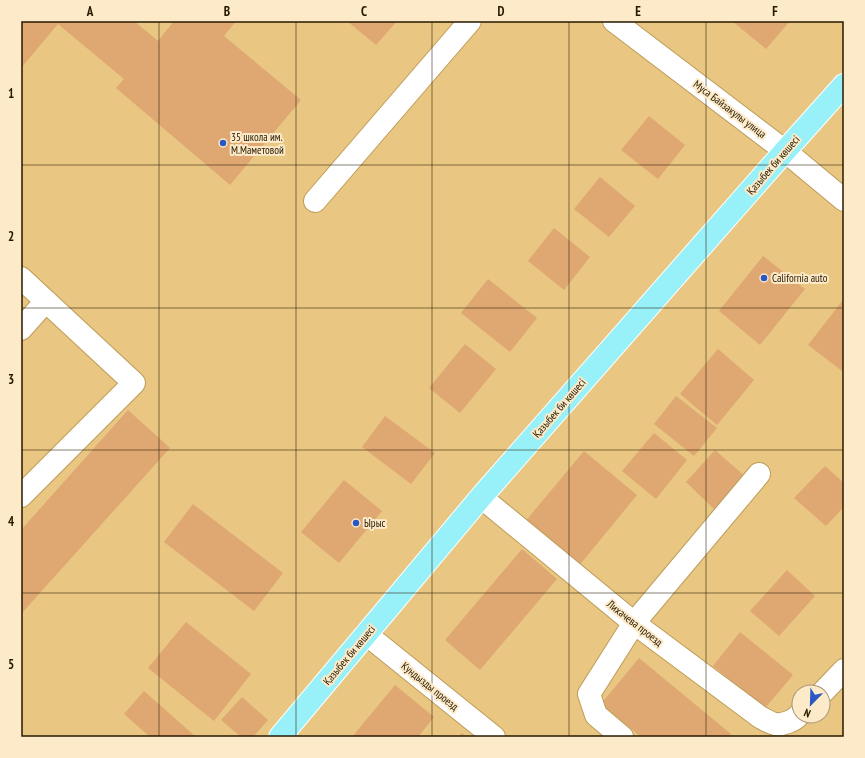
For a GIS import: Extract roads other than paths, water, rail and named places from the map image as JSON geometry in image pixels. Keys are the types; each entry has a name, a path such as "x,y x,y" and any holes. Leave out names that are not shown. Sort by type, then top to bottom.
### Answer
{"main road":[{"name":"Қазыбек би көшесі","path":"280,737 481,497 844,85"}],"street":[{"path":"315,202 470,21"},
{"name":"Муса Байзакулы улица","path":"614,21 785,151 844,200"},
{"path":"21,278 134,383 21,496"},
{"path":"21,329 46,301"},
{"path":"622,737 596,715 589,694 634,623 759,474"},
{"name":"Лихачева проезд","path":"481,497 634,623 764,719 775,724 791,721"},
{"name":"Кундызды проезд","path":"366,634 494,737"},
{"path":"831,684 844,670"}],"place":[{"name":"35 школа им. М.Маметовой","path":"223,143"},
{"name":"California auto","path":"764,278"},
{"name":"Ырыс","path":"356,523"}]}
